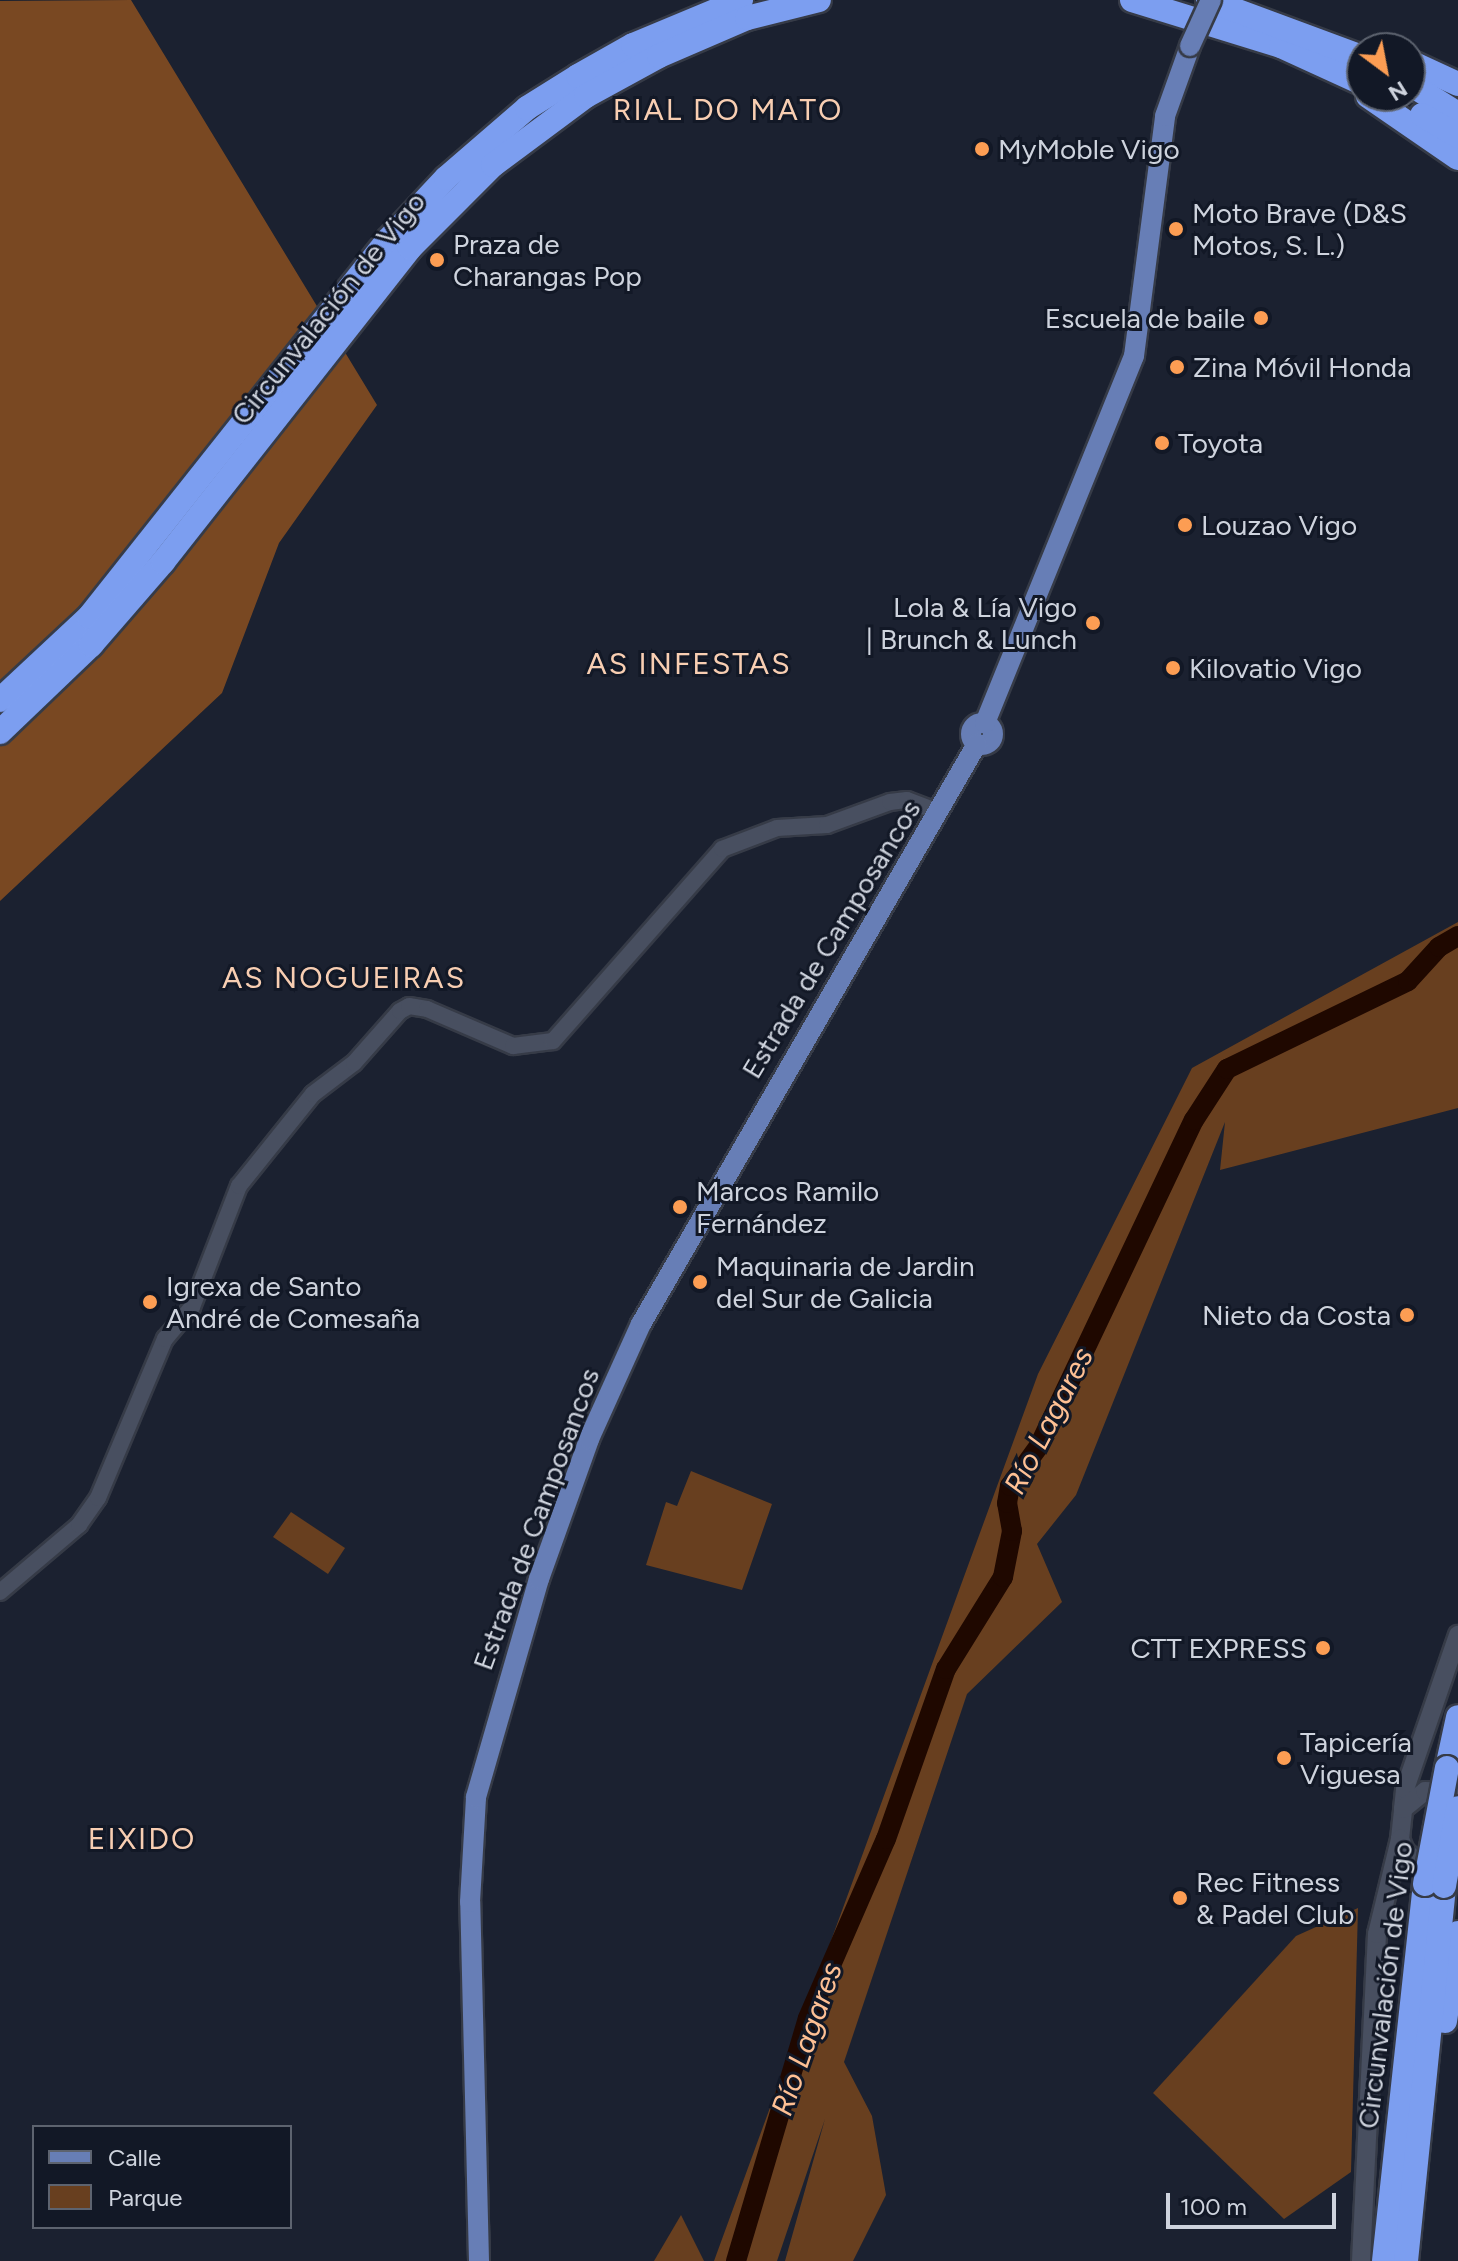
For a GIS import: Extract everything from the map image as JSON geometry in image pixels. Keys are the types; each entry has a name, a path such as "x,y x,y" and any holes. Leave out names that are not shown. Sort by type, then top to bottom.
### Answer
{"highway":[{"name":"Circunvalación de Vigo","path":"0,732 91,645 153,574 425,198 527,108 633,45 741,0"},
{"path":"1132,0 1281,46 1346,76"},
{"path":"1210,0 1346,46"},
{"name":"Circunvalación de Vigo","path":"0,700 89,617 322,342 441,214 528,136 586,96 699,36 813,1"},
{"path":"1331,42 1346,49"},
{"path":"1281,46 1293,59 1346,85"},
{"path":"1426,69 1458,84"},
{"path":"1426,94 1458,114"},
{"path":"1391,112 1458,158"},
{"path":"1417,112 1458,136"},
{"name":"Circunvalación de Vigo","path":"1407,2254 1442,1879 1442,1778 1458,1717"},
{"name":"Circunvalación de Vigo","path":"1384,2261 1442,1879 1458,1808"},
{"path":"1407,2254 1417,2221 1458,1933"}],"main road":[{"name":"Estrada de Camposancos","path":"479,2261 472,1855 479,1781 502,1695 578,1468 641,1324 977,744 987,744 993,736 985,723 1134,356 1160,143 1174,81 1210,0"},
{"path":"1361,2261 1377,1934 1419,1748 1458,1635"},
{"path":"1419,1748 1442,1778 1458,1792"},
{"path":"1403,1809 1442,1778"},
{"path":"1400,1839 1411,1859 1442,1879"},
{"path":"1388,1883 1411,1859"}],"street":[{"path":"0,1592 79,1525 98,1498 165,1339 192,1307 239,1186 313,1094 354,1063 400,1011 409,1006 427,1009 513,1046 553,1041 722,849 777,828 827,825 890,802 907,800 938,812"}],"green space":[{"path":"1458,922 1458,1108 1220,1170 1225,1122 1076,1495 1037,1544 1062,1602 967,1694 844,2062 872,2116 886,2195 853,2261 785,2261 825,2119 777,2261 714,2261 1038,1374 1192,1068"},
{"path":"691,1471 772,1504 742,1590 646,1565 666,1502 677,1506"},
{"path":"291,1512 345,1548 328,1574 273,1537"},
{"path":"1358,1908 1351,2172 1284,2219 1153,2093 1296,1936"},
{"path":"681,2215 704,2261 654,2261"}],"shaded area":[{"path":"131,0 377,405 279,543 222,693 0,901 0,1"}],"waterway":[{"name":"Río Lagares","path":"736,2261 808,2018 886,1839 946,1669 1003,1577 1012,1531 1007,1503 1010,1486 1039,1446 1194,1120 1227,1069 1408,981 1439,947 1458,936"}],"place":[{"name":"MyMoble Vigo","path":"982,149"},
{"name":"Moto Brave (D&S Motos, S. L.)","path":"1176,229"},
{"name":"Praza de Charangas Pop","path":"437,260"},
{"name":"Escuela de baile","path":"1261,318"},
{"name":"Zina Móvil Honda","path":"1177,367"},
{"name":"Toyota","path":"1162,443"},
{"name":"Louzao Vigo","path":"1185,525"},
{"name":"Lola & Lía Vigo | Brunch & Lunch","path":"1093,623"},
{"name":"Kilovatio Vigo","path":"1173,668"},
{"name":"Marcos Ramilo Fernández","path":"680,1207"},
{"name":"Maquinaria de Jardin del Sur de Galicia","path":"700,1282"},
{"name":"Igrexa de Santo André de Comesaña","path":"150,1302"},
{"name":"Nieto da Costa","path":"1407,1315"},
{"name":"CTT EXPRESS","path":"1323,1648"},
{"name":"Tapicería Viguesa","path":"1284,1758"},
{"name":"Rec Fitness & Padel Club","path":"1180,1898"}],"district":[{"name":"RIAL DO MATO","path":"728,110"},
{"name":"AS INFESTAS","path":"689,664"},
{"name":"AS NOGUEIRAS","path":"344,978"},
{"name":"EIXIDO","path":"142,1839"}]}
